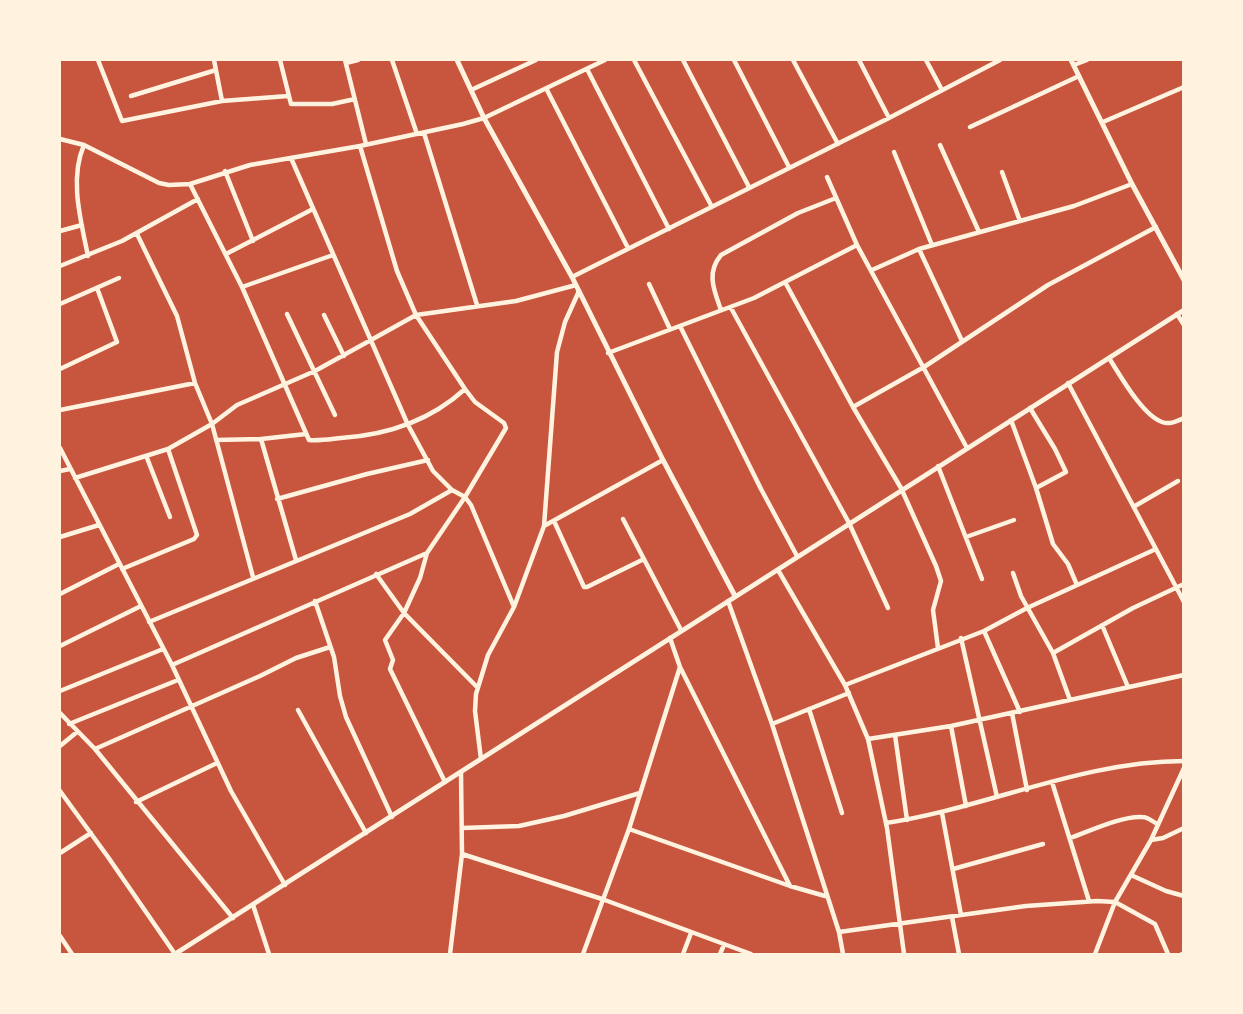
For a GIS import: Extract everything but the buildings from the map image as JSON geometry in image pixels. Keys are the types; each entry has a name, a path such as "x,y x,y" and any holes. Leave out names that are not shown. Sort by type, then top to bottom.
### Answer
{"street":[{"path":"98,60 122,121 222,101 288,96"},
{"path":"214,60 222,101"},
{"path":"280,60 291,104 332,104 355,99"},
{"path":"358,60 345,61 363,145 397,271 416,315 465,389 475,402 504,423 506,428 465,497 427,553 420,578 404,613 385,638 393,660 390,669 444,782"},
{"path":"392,60 417,134"},
{"path":"460,60 484,118 572,277 608,353 735,596"},
{"path":"471,90 536,60"},
{"path":"60,139 84,145 159,183 190,184 225,171 424,133 484,118 605,60"},
{"path":"634,60 712,207"},
{"path":"683,60 749,187"},
{"path":"734,60 789,167"},
{"path":"793,60 838,144"},
{"path":"859,60 889,118"},
{"path":"926,60 942,90"},
{"path":"986,60 988,66"},
{"path":"572,277 1000,60"},
{"path":"1087,60 1072,62 1132,184 1184,280"},
{"path":"131,96 216,69"},
{"path":"587,69 669,229"},
{"path":"970,127 1079,76"},
{"path":"1103,122 1184,87"},
{"path":"547,90 628,248"},
{"path":"424,133 478,305"},
{"path":"84,145 77,168 82,225 88,256"},
{"path":"940,145 979,232"},
{"path":"894,152 932,245"},
{"path":"291,158 408,425 440,479 465,497 477,516 514,607"},
{"path":"225,171 253,241"},
{"path":"1002,172 1020,221"},
{"path":"827,177 857,245 967,448"},
{"path":"190,184 242,287 311,441 353,437 408,425 450,402 465,389"},
{"path":"872,270 919,249 1073,206 1132,184"},
{"path":"721,310 711,273 721,255 798,213 835,198"},
{"path":"60,266 137,234 198,199"},
{"path":"226,254 313,209"},
{"path":"60,231 82,225"},
{"path":"853,407 924,367 1048,285 1157,227"},
{"path":"137,234 177,316 195,383 212,424 253,577"},
{"path":"608,353 731,308 857,245"},
{"path":"919,249 962,341"},
{"path":"242,287 333,255"},
{"path":"60,304 119,278"},
{"path":"785,282 901,488 941,581 933,610 938,648"},
{"path":"649,284 670,329"},
{"path":"60,369 117,342 97,288"},
{"path":"75,478 168,449 212,424 237,405 315,371 416,315 516,301 577,288"},
{"path":"481,759 475,712 478,688 488,655 514,607 544,526 557,352 577,288"},
{"path":"731,308 849,523 888,608"},
{"path":"60,791 175,954 1180,312 1184,325"},
{"path":"287,314 335,415"},
{"path":"324,316 344,356"},
{"path":"680,326 797,556"},
{"path":"1109,358 1135,398 1154,418 1163,423 1184,418"},
{"path":"60,410 195,383"},
{"path":"1068,383 1184,602"},
{"path":"1030,408 1066,472 1036,488"},
{"path":"1011,420 1053,544 1068,564 1077,585"},
{"path":"216,440 261,439 306,433"},
{"path":"261,439 296,560"},
{"path":"60,448 172,665 238,804 285,885"},
{"path":"60,594 121,566 194,539 197,535 168,449"},
{"path":"146,458 170,517"},
{"path":"277,499 428,460"},
{"path":"544,526 663,460"},
{"path":"938,466 982,579"},
{"path":"60,471 70,469"},
{"path":"1135,506 1178,481"},
{"path":"149,622 410,514 452,490"},
{"path":"623,519 681,630"},
{"path":"966,537 1014,520"},
{"path":"554,521 584,587 644,559"},
{"path":"60,537 99,525"},
{"path":"845,685 984,631 1027,608 1156,549"},
{"path":"172,665 427,553"},
{"path":"778,570 845,685 868,739 886,823 904,954"},
{"path":"1013,573 1027,608 1053,653 1070,700"},
{"path":"376,574 404,613 478,688"},
{"path":"1053,653 1184,584"},
{"path":"315,601 330,647 346,718 392,817"},
{"path":"728,601 772,724 839,932 843,954"},
{"path":"60,646 141,606"},
{"path":"1102,625 1128,687"},
{"path":"984,631 1020,712"},
{"path":"670,638 680,667 790,886"},
{"path":"961,638 997,797"},
{"path":"95,749 296,658 330,647"},
{"path":"60,691 163,649"},
{"path":"583,954 629,829 680,667"},
{"path":"868,739 951,726 1184,675"},
{"path":"69,724 178,680"},
{"path":"772,724 849,693"},
{"path":"809,709 842,813"},
{"path":"298,710 366,833"},
{"path":"60,713 95,749 136,803 233,918"},
{"path":"1012,713 1027,790"},
{"path":"951,726 966,806"},
{"path":"60,747 77,732"},
{"path":"895,735 907,820"},
{"path":"886,823 942,813 1119,765 1184,761"},
{"path":"136,803 217,763"},
{"path":"1095,954 1115,902 1150,840 1184,768"},
{"path":"450,954 461,855 461,772"},
{"path":"1052,782 1089,901"},
{"path":"462,828 519,826 564,816 640,793"},
{"path":"942,813 961,915"},
{"path":"1070,838 1102,826 1140,817 1146,817 1157,824"},
{"path":"1150,840 1174,835 1184,828"},
{"path":"629,829 790,886 826,896"},
{"path":"60,853 91,833"},
{"path":"953,869 1043,844"},
{"path":"461,855 602,899 751,954"},
{"path":"1131,875 1184,896"},
{"path":"839,932 900,922 1089,901 1115,902 1155,924 1168,954"},
{"path":"253,905 270,954"},
{"path":"952,917 958,954"},
{"path":"683,954 691,933"},
{"path":"60,936 72,954"},
{"path":"720,954 724,945"}]}
